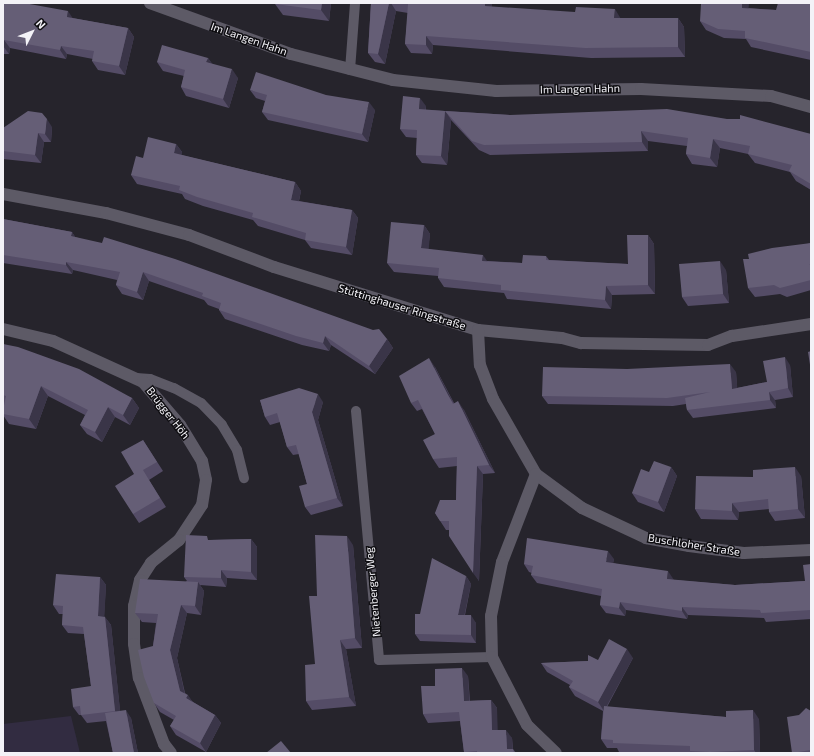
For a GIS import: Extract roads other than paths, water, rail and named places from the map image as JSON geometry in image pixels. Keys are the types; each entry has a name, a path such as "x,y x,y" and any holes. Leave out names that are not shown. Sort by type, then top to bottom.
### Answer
{"street":[{"name":"Im Langen Hahn","path":"150,3 291,54 393,80 496,91 641,89 771,96 811,107"},
{"name":"Stüttinghauser Ringstraße","path":"3,194 106,213 189,235 274,267 478,330 562,338 581,343 708,345 732,336 811,324"},
{"name":"Brügger Höh","path":"3,329 53,341 136,378 180,425 202,461 206,480 198,511 179,540 151,563 140,580 134,606 134,644 139,678 164,744 171,753"},
{"name":"Buschloher Straße","path":"478,330 480,365 493,399 536,474 582,508 646,538 744,553 811,550"},
{"path":"536,474 502,562 491,616 492,657 526,725 556,753"}],"lane":[{"path":"350,70 355,3"},
{"path":"136,378 168,386 201,403 222,424 237,450 244,478"},
{"name":"Nietenberger Weg","path":"356,411 379,660 492,657"}]}
